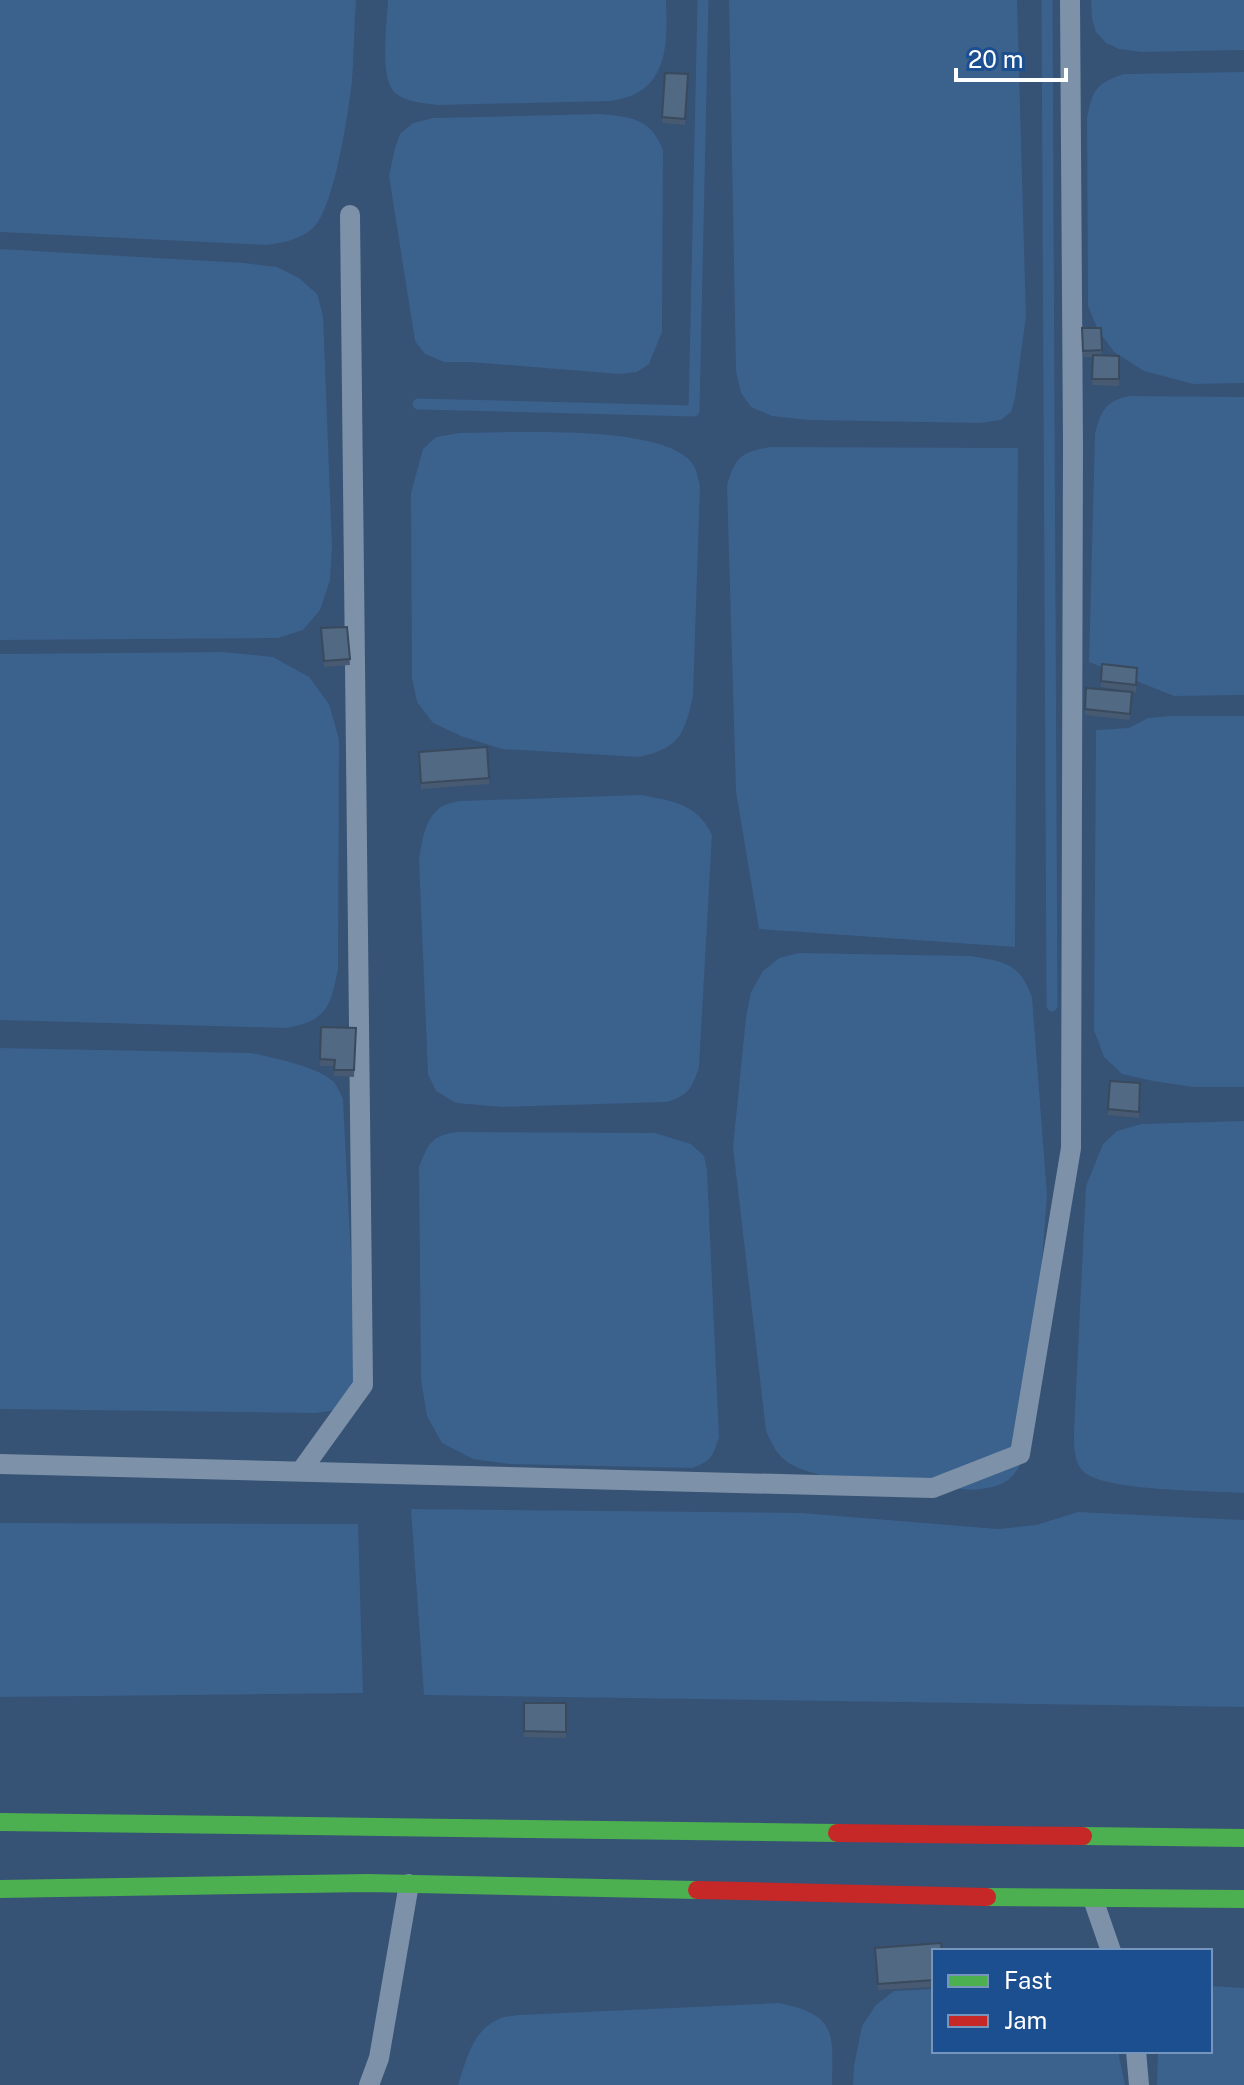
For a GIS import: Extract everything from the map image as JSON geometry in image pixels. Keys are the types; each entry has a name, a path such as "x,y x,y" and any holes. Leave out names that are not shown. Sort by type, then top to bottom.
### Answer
{"main road":[{"path":"0,1822 1244,1838"},
{"path":"0,1889 409,1884 1093,1899 1244,1899"}],"lane":[{"path":"0,1464 933,1488 1020,1454 1071,1148 1073,429 1070,0"},
{"path":"301,1471 363,1385 350,215"},
{"path":"369,2085 379,2058 409,1884"},
{"path":"1093,1899 1110,1949"},
{"path":"1136,2053 1139,2085"}],"water":[{"path":"0,0 356,0 348,113 334,181 321,218 303,235 267,245 0,232"},
{"path":"388,0 666,0 664,52 656,75 648,85 634,94 612,101 420,103 399,96 390,86 385,63"},
{"path":"729,0 1017,0 1026,316 1015,398 1011,412 1001,420 980,423 808,420 772,416 751,407 741,393 736,371"},
{"path":"1091,0 1244,0 1244,50 1141,52 1119,49 1106,43 1096,32"},
{"path":"1244,72 1244,383 1193,384 1144,371 1114,352 1098,330 1088,306 1087,119 1097,89 1124,74"},
{"path":"621,116 646,125 663,150 662,332 649,364 637,372 619,374 444,362 425,354 415,341 389,176 400,134 413,123 433,118"},
{"path":"0,249 277,267 299,278 317,294 323,315 332,547 330,580 320,610 303,630 278,638 0,640"},
{"path":"1130,396 1244,397 1244,695 1174,696 1089,662 1095,433 1106,408"},
{"path":"546,432 618,436 650,441 675,450 694,465 700,486 693,696 687,721 672,744 639,757 502,749 433,723 417,702 412,678 411,493 423,449 436,437 459,433"},
{"path":"770,447 1018,448 1015,947 759,929 736,792 727,486 736,462 752,451"},
{"path":"224,652 273,657 309,677 329,704 339,739 338,969 325,1010 311,1021 287,1028 0,1020 0,654"},
{"path":"1244,716 1244,1087 1193,1087 1122,1074 1104,1057 1094,1030 1096,730 1129,728 1148,718"},
{"path":"641,795 673,802 691,810 706,824 712,835 699,1067 692,1085 680,1097 667,1102 502,1107 456,1103 436,1091 428,1074 419,860 425,831 435,812 460,801"},
{"path":"799,953 983,958 1016,970 1032,997 1047,1195 1028,1447 1014,1474 995,1486 973,1490 820,1475 786,1461 766,1431 733,1147 751,992 763,971 779,958"},
{"path":"0,1048 252,1053 306,1067 333,1081 343,1099 356,1356 354,1381 336,1410 316,1413 0,1409"},
{"path":"1244,1121 1244,1493 1135,1486 1095,1478 1084,1472 1078,1463 1074,1431 1086,1186 1103,1144 1117,1131 1141,1124"},
{"path":"457,1132 655,1133 691,1144 704,1156 719,1437 707,1461 692,1468 509,1464 473,1459 442,1443 427,1416 421,1380 419,1167 432,1142"},
{"path":"411,1509 802,1513 998,1529 1036,1525 1078,1512 1244,1520 1244,1707 424,1695"},
{"path":"0,1523 358,1524 363,1693 0,1697"},
{"path":"1212,1986 1244,1988 1244,2085 1157,2085 1158,2053 1212,2053"},
{"path":"932,1989 932,2053 1118,2053 1125,2085 853,2085 862,2026 876,2005 894,1991"},
{"path":"779,2003 812,2013 828,2029 832,2085 458,2085 476,2038 490,2024 504,2017"}],"building":[{"path":"665,73 688,74 685,119 662,117"},
{"path":"1082,328 1101,328 1102,350 1083,351"},
{"path":"1093,355 1119,356 1119,379 1092,379"},
{"path":"347,627 350,659 324,661 321,628"},
{"path":"1102,664 1137,668 1136,685 1101,681"},
{"path":"1086,688 1132,692 1130,714 1085,709"},
{"path":"487,747 489,778 421,783 419,752"},
{"path":"321,1027 356,1028 354,1070 334,1070 335,1060 320,1059"},
{"path":"1110,1081 1140,1083 1139,1112 1108,1109"},
{"path":"524,1703 566,1703 566,1732 524,1731"},
{"path":"941,1943 942,1949 932,1949 932,1980 878,1984 875,1948"}],"waterway":[{"path":"418,404 694,411 703,0"},
{"path":"1047,0 1052,1006"}],"traffic: fast":[{"path":"0,1822 837,1833"},
{"path":"1083,1836 1244,1838"},
{"path":"0,1889 368,1883 697,1890"},
{"path":"987,1897 1244,1899"}],"traffic: jam":[{"path":"837,1833 1083,1836"},
{"path":"697,1890 987,1897"}]}
